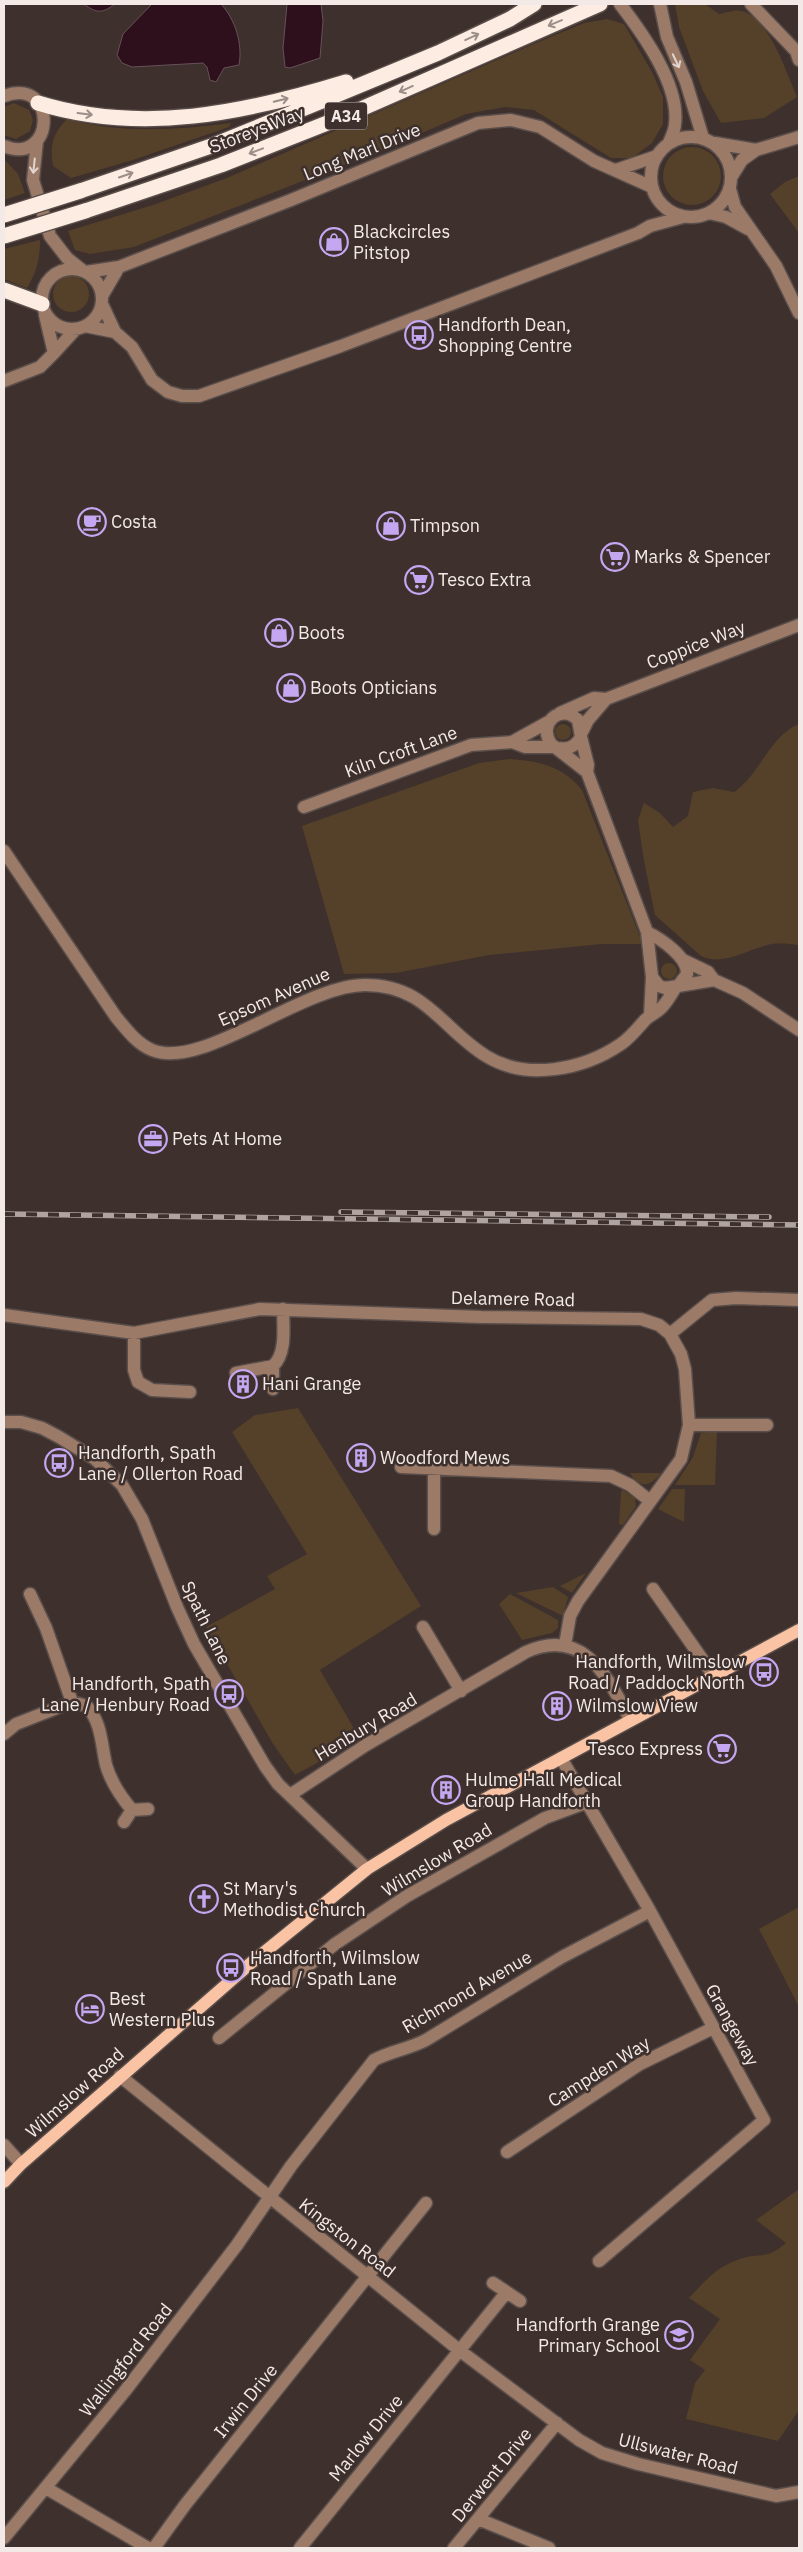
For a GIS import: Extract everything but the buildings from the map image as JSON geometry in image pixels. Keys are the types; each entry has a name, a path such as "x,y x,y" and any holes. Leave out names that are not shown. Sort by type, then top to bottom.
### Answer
{"highway":[{"name":"Storeys Way","path":"4,215 214,145 438,53 510,18 534,4"},
{"name":"Storeys Way","path":"4,236 221,165 345,116 600,4"},
{"path":"38,103 68,112 107,117 186,118 236,112 306,94 438,53"},
{"path":"4,290 44,308"}],"main road":[{"name":"Wilmslow Road","path":"4,2182 21,2164 120,2076 295,1925 367,1869 446,1820 630,1719 799,1630"}],"street":[{"path":"620,4 638,28 671,88 676,108 675,126 669,142 657,156 650,176 658,200 667,210 683,217"},
{"path":"660,4 667,38 709,141 724,152 730,164 735,207 748,229 776,266 799,313"},
{"path":"750,4 796,51 799,60"},
{"path":"4,96 23,93 38,103 45,118 44,126 37,141 33,180 50,236 67,258 98,282 102,300 115,332 132,347 152,380 162,389 182,396 198,396 341,346 650,226 683,217 709,213 720,205 742,160 756,150 799,137"},
{"name":"Long Marl Drive","path":"84,271 120,267 291,200 478,123 511,120 540,127 594,161 652,186"},
{"path":"669,142 686,137 756,150"},
{"path":"4,146 22,149 37,141"},
{"path":"616,170 657,156"},
{"path":"650,226 658,200"},
{"path":"709,213 726,217 748,229"},
{"path":"4,381 40,367 80,328 96,318 102,300 120,267"},
{"path":"54,353 44,308 46,284 52,276 72,268 84,271"},
{"path":"44,308 56,325 115,332"},
{"name":"Coppice Way","path":"553,718 594,698 606,699 799,626"},
{"path":"581,734 606,699"},
{"path":"586,772 588,765 578,720 574,716 563,713 553,718 546,733 550,744 586,772 647,932 652,974 650,1016"},
{"name":"Kiln Croft Lane","path":"304,807 454,750 471,746 512,742 553,718"},
{"name":"Kiln Croft Lane","path":"512,742 525,747 568,749 574,746 581,734"},
{"name":"Epsom Avenue","path":"4,850 116,1018 138,1042 154,1051 177,1054 202,1049 307,999 343,986 386,987 416,996 485,1056 512,1069 562,1068 601,1056 623,1043 650,1016 660,1009 677,987"},
{"path":"647,932 656,936 680,957 687,974 677,987"},
{"path":"714,980 665,988 659,986 652,974 657,958 666,953 680,957 708,972 714,980 743,993 799,1030"},
{"path":"630,1719 605,1672 582,1652 565,1645 570,1616 578,1601 681,1459 689,1425 685,1369 682,1354 670,1334 712,1300 736,1298 799,1300"},
{"path":"273,1389 273,1366 281,1354 283,1309"},
{"name":"Delamere Road","path":"4,1315 134,1332 243,1311 283,1309 481,1317 641,1319 659,1325 670,1334"},
{"path":"134,1332 134,1370 138,1382 152,1390 190,1392"},
{"path":"236,1373 273,1366"},
{"name":"Spath Lane","path":"4,1422 21,1422 42,1428 59,1436 95,1459 122,1485 142,1519 194,1644 265,1766 290,1795 367,1869"},
{"path":"689,1425 767,1425"},
{"path":"401,1467 434,1470 611,1476 630,1485 650,1501"},
{"path":"434,1470 434,1529"},
{"path":"653,1588 714,1676"},
{"path":"30,1594 46,1628 72,1702"},
{"path":"423,1627 461,1691"},
{"name":"Henbury Road","path":"290,1795 366,1745 532,1650 552,1645 565,1645"},
{"path":"4,1734 16,1724 72,1702 87,1706 94,1714 100,1727 106,1765 112,1779 132,1810"},
{"name":"Grangeway","path":"561,1758 650,1911 764,2120 599,2261"},
{"name":"Wilmslow Road","path":"219,2038 335,1944 407,1896 545,1818 588,1802"},
{"path":"132,1810 148,1809"},
{"path":"124,1822 132,1810"},
{"name":"Richmond Avenue","path":"269,2199 291,2166 374,2060 386,2054 413,2047 426,2040 562,1957 650,1911"},
{"name":"Campden Way","path":"507,2152 640,2064 713,2028"},
{"name":"Kingston Road","path":"120,2076 208,2146 269,2199 459,2350 557,2423"},
{"path":"4,2145 21,2164"},
{"name":"Wallingford Road","path":"4,2538 125,2391 237,2245 269,2199"},
{"name":"Irwin Drive","path":"154,2548 185,2505 426,2203"},
{"path":"493,2283 520,2301"},
{"name":"Marlow Drive","path":"300,2548 506,2293"},
{"name":"Ullswater Road","path":"557,2423 602,2453 638,2464 776,2496 799,2492"},
{"name":"Derwent Drive","path":"454,2548 557,2423"},
{"path":"46,2488 148,2548"},
{"path":"478,2519 549,2548"}],"shaded area":[{"path":"84,4 115,4 103,11 96,11"},
{"path":"152,4 221,4 237,32 240,49 239,65 224,68 216,82 210,80 207,67 203,63 132,67 122,63 117,55 123,34"},
{"path":"287,4 321,4 323,21 320,58 290,68 285,67 283,48"},
{"path":"675,4 705,4 719,14 742,11 752,16 769,35 797,97 764,118 721,123 703,91 679,27"},
{"path":"607,19 624,24 652,72 663,97 663,124 652,143 632,158 611,158 534,110 505,107 466,114 387,148 134,247 90,254 75,250 68,231 153,205 227,178 529,46 584,23"},
{"path":"14,103 29,110 33,120 30,131 16,139 4,135 4,107"},
{"path":"67,119 87,124 128,129 169,129 231,123 229,127 133,160 71,178 53,166 52,159 52,146 55,135"},
{"path":"686,147 698,147 713,155 721,170 721,182 713,197 698,205 686,205 671,197 663,182 663,170 671,155"},
{"path":"4,159 18,174 25,193 4,200"},
{"path":"799,176 799,233 770,194 785,182"},
{"path":"40,240 37,265 27,288 4,279 4,249"},
{"path":"71,276 83,282 89,294 83,306 71,312 59,306 53,294 59,282"},
{"path":"563,724 571,732 563,740 555,732"},
{"path":"799,724 799,945 772,944 728,958 710,959 701,956 655,915 638,820 644,803 660,813 673,827 688,816 693,792 713,788 734,792 751,776 780,737"},
{"path":"509,759 530,761 550,766 567,775 582,790 643,944 602,944 489,955 396,973 344,974 302,826 479,763"},
{"path":"669,963 677,971 669,979 661,971"},
{"path":"298,1408 421,1606 320,1670 360,1739 295,1775 273,1744 206,1627 275,1589 267,1576 307,1554 232,1432 255,1415"},
{"path":"717,1431 715,1485 675,1485 693,1457 701,1433"},
{"path":"630,1473 661,1473 653,1481 641,1484"},
{"path":"672,1489 685,1489 684,1522 658,1509"},
{"path":"623,1490 635,1498 636,1506 623,1525 619,1524 621,1491"},
{"path":"586,1573 572,1593 560,1586"},
{"path":"553,1587 568,1597 563,1616 516,1593"},
{"path":"510,1594 558,1620 558,1628 552,1633 522,1640 499,1604"},
{"path":"799,1907 799,2007 759,1929"},
{"path":"799,2189 799,2410 778,2441 686,2419 695,2383 705,2370 690,2360 720,2319 689,2298 724,2266 747,2257 767,2254 786,2243 756,2220"}],"railway":[{"path":"341,1212 769,1217"},
{"path":"4,1214 799,1225"}],"place":[{"name":"Blackcircles Pitstop","path":"334,242"},
{"name":"Handforth Dean, Shopping Centre","path":"419,335"},
{"name":"Costa","path":"92,522"},
{"name":"Timpson","path":"391,526"},
{"name":"Marks & Spencer","path":"615,557"},
{"name":"Tesco Extra","path":"419,580"},
{"name":"Boots","path":"279,633"},
{"name":"Boots Opticians","path":"291,688"},
{"name":"Pets At Home","path":"153,1139"},
{"name":"Hani Grange","path":"243,1384"},
{"name":"Woodford Mews","path":"361,1458"},
{"name":"Handforth, Spath Lane / Ollerton Road","path":"59,1463"},
{"name":"Handforth, Wilmslow Road / Paddock North","path":"764,1672"},
{"name":"Handforth, Spath Lane / Henbury Road","path":"229,1694"},
{"name":"Wilmslow View","path":"557,1706"},
{"name":"Tesco Express","path":"722,1749"},
{"name":"Hulme Hall Medical Group Handforth","path":"446,1790"},
{"name":"St Mary's Methodist Church","path":"204,1899"},
{"name":"Handforth, Wilmslow Road / Spath Lane","path":"231,1968"},
{"name":"Best Western Plus","path":"90,2009"},
{"name":"Handforth Grange Primary School","path":"679,2335"}]}
